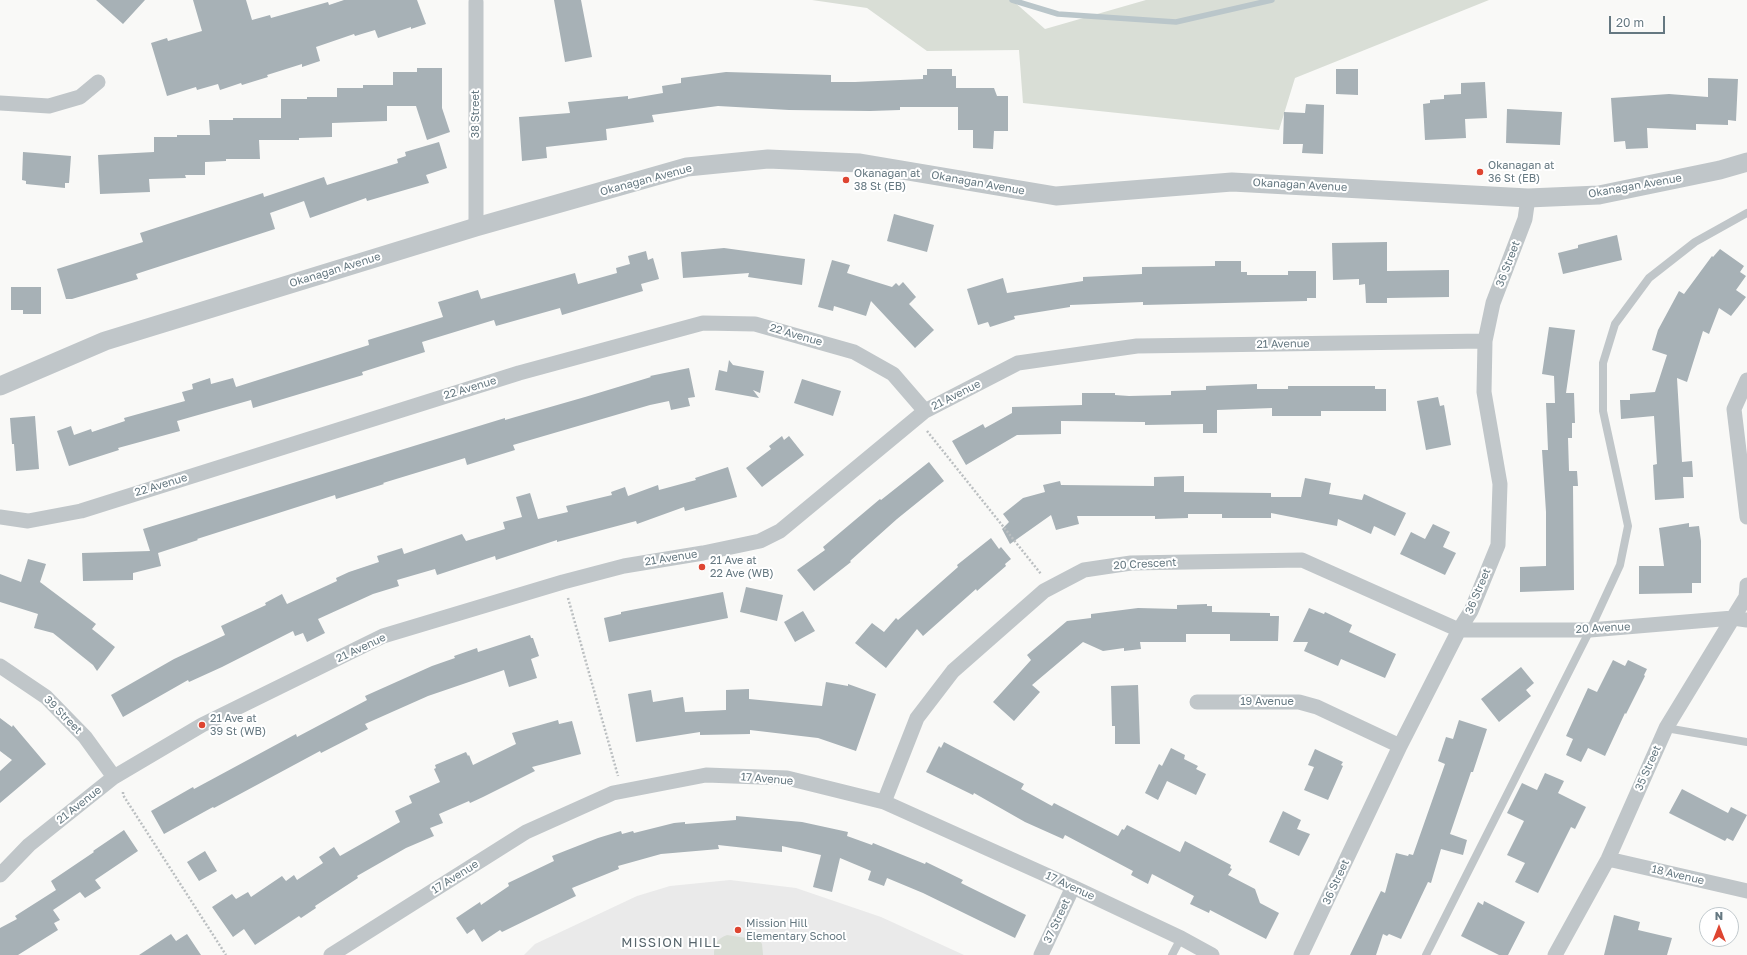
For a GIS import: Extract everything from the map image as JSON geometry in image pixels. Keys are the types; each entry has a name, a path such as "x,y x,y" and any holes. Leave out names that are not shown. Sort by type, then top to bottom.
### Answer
{"street":[{"name":"38 Street","path":"476,2 476,227"},
{"path":"0,103 49,106 80,97 98,82"},
{"name":"Okanagan Avenue","path":"0,386 105,341 476,227 687,167 768,159 860,163 1056,196 1232,182 1528,198 1598,195 1720,170 1747,162"},
{"name":"36 Street","path":"1301,955 1400,746 1459,630 1471,611 1498,544 1500,484 1484,392 1485,341 1493,304 1525,219 1528,198"},
{"name":"22 Avenue","path":"0,517 28,521 81,511 519,373 703,323 755,324 854,352 892,374 921,415"},
{"name":"21 Avenue","path":"0,875 29,845 117,776 202,725 383,636 563,582 624,566 703,553 760,541 780,531 921,415 1018,363 1137,346 1485,341"},
{"path":"1747,380 1734,409 1744,466 1747,517"},
{"name":"20 Crescent","path":"884,802 917,718 953,671 1044,591 1084,570 1131,563 1302,560 1459,630"},
{"name":"35 Street","path":"1555,955 1608,859 1666,728 1740,619 1746,597 1747,585"},
{"name":"20 Avenue","path":"1459,630 1590,630 1740,619"},
{"name":"39 Street","path":"0,666 46,697 85,737 117,776"},
{"name":"19 Avenue","path":"1197,702 1299,702 1317,707 1400,746"},
{"name":"17 Avenue","path":"332,955 526,832 613,793 706,775 787,778 884,802 1073,887 1181,938 1212,955"},
{"name":"18 Avenue","path":"1608,859 1747,891"},
{"name":"37 Street","path":"1040,955 1073,887"}],"lane":[{"path":"1426,955 1590,630 1620,565 1628,526 1603,411 1602,363 1615,324 1648,278 1695,242 1747,212"},
{"path":"1666,728 1747,742"},
{"path":"1172,955 1181,938"}],"path":[{"path":"921,415 1052,587"},
{"path":"563,582 623,792"},
{"path":"117,776 124,795 226,955"}],"shaded area":[{"path":"812,0 1012,0 1045,29 1146,0 1489,0 1295,78 1279,130 1023,103 1019,50 927,51 867,8"},
{"name":"Mission Hill Elementary School","path":"730,880 796,888 881,917 964,955 524,955 535,944 637,896 670,886"},
{"path":"727,935 759,940 762,944 763,955 714,955 717,942"}],"building":[{"path":"96,0 145,0 123,24"},
{"path":"193,0 246,0 252,20 270,15 271,18 328,2 329,5 344,0 417,0 426,24 411,29 411,27 378,38 375,30 355,36 354,34 316,47 320,61 302,67 302,64 267,75 268,77 242,85 241,83 220,90 218,84 197,90 196,87 167,96 151,43 167,38 168,41 202,31"},
{"path":"554,0 581,0 592,57 565,62"},
{"path":"417,68 442,68 442,108 450,132 427,140 416,106 387,106 387,121 332,123 332,137 299,138 299,140 259,140 260,159 226,159 226,161 205,162 205,175 185,175 186,178 149,179 150,192 100,194 98,155 154,152 154,137 210,135 209,120 233,120 233,118 281,118 281,99 337,97 337,88 363,88 363,85 393,85 393,72 417,72"},
{"path":"927,69 952,69 952,76 956,76 956,88 994,88 997,96 1008,96 1008,131 994,131 993,149 973,148 973,130 958,130 958,107 900,107 900,110 870,111 789,110 718,106 652,115 654,122 606,129 607,140 546,147 547,158 522,161 519,117 570,113 568,102 628,96 628,99 663,93 662,86 681,83 681,78 726,72 831,75 831,82 855,82 923,79 923,75 927,75"},
{"path":"1336,69 1358,69 1358,95 1336,94"},
{"path":"1708,78 1738,79 1736,121 1728,120 1728,125 1696,124 1696,130 1647,128 1648,148 1626,149 1625,141 1614,142 1611,98 1669,94 1708,97"},
{"path":"1485,82 1487,118 1465,119 1466,138 1425,140 1423,104 1430,103 1430,100 1444,99 1444,95 1461,94 1461,83"},
{"path":"1306,104 1324,105 1323,154 1302,153 1303,144 1283,144 1284,112 1305,113"},
{"path":"1507,109 1562,112 1560,145 1506,143"},
{"path":"439,142 447,168 426,175 429,183 367,201 366,198 310,218 304,201 270,213 275,229 136,274 138,279 72,299 66,299 57,269 143,242 140,233 263,193 264,197 324,177 327,185 398,163 397,159 406,156 405,152"},
{"path":"23,152 71,156 69,183 65,183 65,188 26,184 26,181 22,180"},
{"path":"894,214 934,225 927,252 887,241"},
{"path":"1617,235 1622,260 1563,274 1558,253 1578,248 1578,245"},
{"path":"1387,242 1387,271 1449,270 1449,297 1387,298 1387,303 1366,303 1365,284 1359,285 1359,279 1333,280 1332,243"},
{"path":"724,248 805,259 802,285 748,277 749,273 683,278 681,252"},
{"path":"1720,249 1744,266 1740,272 1746,276 1736,290 1746,297 1731,316 1719,308 1709,334 1703,331 1687,382 1677,378 1682,462 1692,461 1693,477 1683,477 1684,498 1655,500 1653,465 1657,464 1654,416 1621,419 1620,400 1630,400 1630,394 1655,392 1667,355 1652,350 1658,330 1679,291 1684,294 1712,256 1713,257"},
{"path":"646,251 648,260 653,258 659,279 641,284 643,291 562,315 560,308 496,326 494,320 422,342 425,352 362,372 363,375 253,408 251,400 177,421 180,431 118,448 119,450 69,466 57,431 71,426 74,435 91,429 92,432 125,421 124,418 185,401 182,392 193,389 192,384 210,378 211,384 233,378 236,387 369,345 368,340 443,317 438,302 478,290 481,299 575,273 578,284 617,273 616,268 630,264 628,256"},
{"path":"832,260 850,265 847,273 892,287 896,283 899,286 903,282 916,297 909,304 934,330 915,348 871,301 866,316 834,306 833,311 818,307"},
{"path":"1215,261 1241,261 1241,272 1247,272 1247,275 1288,275 1288,271 1316,271 1316,298 1307,298 1307,301 1143,305 1143,302 1070,305 1070,307 1014,316 1015,319 990,327 988,322 978,325 967,289 1003,278 1007,293 1083,281 1083,277 1142,274 1142,267 1215,266"},
{"path":"11,287 41,287 41,314 23,314 23,310 11,310"},
{"path":"1549,327 1575,330 1566,393 1574,393 1575,423 1572,423 1572,438 1568,438 1569,471 1577,471 1578,486 1573,486 1574,590 1520,592 1520,567 1546,566 1546,512 1542,450 1548,450 1546,403 1555,403 1554,376 1542,374"},
{"path":"729,360 733,365 764,371 760,393 753,390 759,398 715,390 719,370 727,372"},
{"path":"689,368 695,397 688,398 690,406 671,410 669,401 650,405 513,445 515,450 467,465 465,458 336,499 335,495 158,553 161,566 133,573 133,580 83,581 82,553 150,551 143,529 505,418 505,420 585,397 651,377 650,376"},
{"path":"802,379 841,391 833,416 794,403"},
{"path":"1257,384 1257,389 1288,389 1288,386 1375,386 1375,389 1386,389 1386,411 1321,411 1321,416 1272,416 1272,408 1217,410 1217,433 1203,433 1203,424 1145,425 1145,422 1061,421 1061,434 1017,435 966,465 952,441 983,424 985,428 1012,413 1012,407 1082,405 1082,393 1115,393 1115,395 1129,396 1171,395 1171,391 1206,390 1206,386"},
{"path":"1438,397 1440,406 1444,405 1451,445 1426,450 1417,401"},
{"path":"35,416 39,469 16,471 10,418"},
{"path":"782,436 784,440 789,436 804,455 762,487 746,468 771,449 769,446"},
{"path":"929,462 944,481 897,519 850,561 851,562 814,591 797,570 825,550 823,547 880,499 881,500"},
{"path":"728,467 737,497 685,511 684,507 637,524 636,521 557,542 557,540 496,560 495,556 437,575 435,569 397,580 399,586 373,594 318,619 325,633 307,642 303,633 295,636 293,631 222,667 189,682 188,680 123,717 111,695 174,659 225,635 221,626 266,605 265,603 282,594 287,604 337,581 336,578 349,572 379,562 377,556 402,548 404,554 462,534 466,541 505,529 503,522 522,517 516,497 530,493 538,519 568,512 566,506 612,495 611,492 625,487 628,496 658,485 659,490 696,480 695,478"},
{"path":"1184,476 1184,492 1271,493 1271,497 1301,497 1305,478 1331,483 1329,494 1362,500 1364,494 1406,513 1395,536 1374,526 1371,534 1338,519 1337,526 1271,513 1271,518 1222,518 1222,514 1188,514 1188,518 1155,519 1155,516 1077,516 1079,524 1056,530 1051,515 1010,544 1002,529 1009,522 1003,514 1023,498 1045,492 1043,485 1060,481 1061,485 1154,486 1154,477"},
{"path":"1689,523 1689,527 1699,526 1701,541 1701,583 1692,583 1692,593 1639,594 1639,566 1664,566 1659,528"},
{"path":"1433,524 1450,532 1443,547 1456,553 1445,575 1400,554 1411,532 1425,539"},
{"path":"991,538 999,549 1001,547 1011,559 1005,564 1006,566 977,591 976,589 923,636 917,629 886,668 855,643 872,623 884,632 896,618 898,620 958,567 957,565"},
{"path":"28,559 46,564 40,582 96,624 92,629 115,647 97,671 93,665 53,633 34,628 38,614 0,602 0,574 21,582"},
{"path":"746,587 783,595 777,621 740,612"},
{"path":"723,592 728,618 609,642 604,618 621,614 621,612"},
{"path":"1207,604 1207,606 1212,606 1212,612 1270,613 1270,616 1279,616 1278,641 1230,641 1230,634 1186,634 1186,642 1140,642 1141,649 1124,651 1124,648 1103,651 1083,642 1032,685 1040,692 1014,721 993,702 1031,660 1027,655 1067,621 1091,618 1091,614 1138,608 1177,609 1177,605"},
{"path":"1309,608 1324,614 1325,612 1352,625 1349,632 1396,654 1385,678 1341,659 1338,666 1304,651 1308,642 1293,642"},
{"path":"803,611 815,631 795,642 784,622"},
{"path":"530,635 531,638 533,638 539,656 531,659 537,678 509,687 504,670 428,696 365,724 368,729 321,753 320,751 164,834 151,811 193,787 194,789 296,734 297,737 367,700 365,696 432,666 455,658 454,656 477,648 478,652"},
{"path":"1613,660 1625,666 1628,660 1647,669 1644,675 1645,676 1626,714 1625,713 1605,756 1588,748 1581,762 1566,755 1573,739 1566,736 1588,688 1597,692"},
{"path":"1521,667 1534,683 1526,690 1531,696 1499,722 1481,699"},
{"path":"826,682 848,686 848,684 876,694 856,751 818,738 750,730 750,734 700,735 700,732 636,742 628,694 651,690 653,702 683,697 685,712 726,710 726,690 749,689 749,699 822,706"},
{"path":"1138,685 1140,744 1115,744 1115,726 1112,726 1111,686"},
{"path":"0,718 12,727 13,725 46,764 0,803 0,771 12,760 0,751"},
{"path":"558,720 559,724 572,721 581,754 532,767 535,771 470,803 469,801 439,814 443,823 430,828 434,836 406,848 357,876 358,878 315,906 316,908 301,918 299,916 255,945 244,929 233,937 212,907 232,894 236,899 248,892 251,897 282,876 286,881 294,875 297,880 323,863 319,857 334,847 340,856 400,822 395,811 412,803 409,796 440,782 434,769 436,768 435,765 466,752 468,756 469,755 473,765 516,744 512,733"},
{"path":"1459,720 1487,729 1450,834 1467,840 1463,855 1441,849 1431,883 1428,882 1401,939 1389,934 1387,936 1383,934 1376,955 1350,955 1381,891 1385,893 1396,853 1408,856 1409,854 1413,855 1445,764 1438,761 1446,737 1453,739"},
{"path":"944,742 1024,784 1021,789 1052,806 1054,803 1118,836 1122,829 1124,830 1127,825 1180,852 1185,841 1231,865 1230,868 1232,869 1228,875 1255,889 1260,903 1279,913 1266,939 1210,910 1209,913 1190,904 1194,896 1152,874 1148,884 1131,875 1133,871 1065,835 1063,839 1025,822 974,793 973,795 926,772 939,746 941,748"},
{"path":"1171,748 1185,755 1184,759 1198,766 1196,769 1206,774 1196,795 1167,781 1158,800 1145,793 1159,764 1162,766"},
{"path":"1315,749 1343,762 1341,765 1343,766 1328,800 1304,790 1314,767 1308,765"},
{"path":"1545,773 1564,781 1558,793 1586,807 1575,829 1571,827 1538,893 1515,882 1525,863 1507,855 1524,821 1507,813 1522,783 1537,790"},
{"path":"1682,789 1728,813 1731,807 1747,815 1733,841 1727,838 1725,841 1669,813"},
{"path":"1283,811 1301,820 1297,829 1310,834 1299,856 1269,842"},
{"path":"736,816 802,822 848,832 847,836 872,845 873,843 925,864 926,862 963,880 961,883 1026,915 1015,938 923,893 887,878 884,886 868,880 871,871 840,858 832,892 813,887 821,855 782,846 782,852 718,845 719,849 661,854 618,866 619,869 572,888 576,896 502,932 500,930 482,942 474,929 467,934 456,918 480,902 481,905 509,886 508,883 554,861 552,856 598,838 621,831 622,834 633,831 634,833 674,823 685,822 685,824 736,820"},
{"path":"124,830 138,851 95,880 101,888 85,898 80,892 53,910 60,920 54,923 58,930 18,955 0,955 0,928 17,919 15,916 56,890 51,881"},
{"path":"205,851 217,871 199,881 187,862"},
{"path":"1484,901 1525,922 1508,955 1499,955 1461,936 1478,902 1483,905"},
{"path":"1614,915 1640,922 1638,930 1672,938 1667,955 1604,955"},
{"path":"171,934 176,941 187,934 201,955 139,955"}],"waterway":[{"path":"1012,0 1058,14 1176,22 1272,0"}],"place":[{"name":"Okanagan at 36 St (EB)","path":"1480,172"},
{"name":"Okanagan at 38 St (EB)","path":"846,180"},
{"name":"21 Ave at 22 Ave (WB)","path":"702,567"},
{"name":"21 Ave at 39 St (WB)","path":"202,725"},
{"name":"Mission Hill Elementary School","path":"738,930"}],"district":[{"name":"MISSION HILL","path":"671,943"}]}
